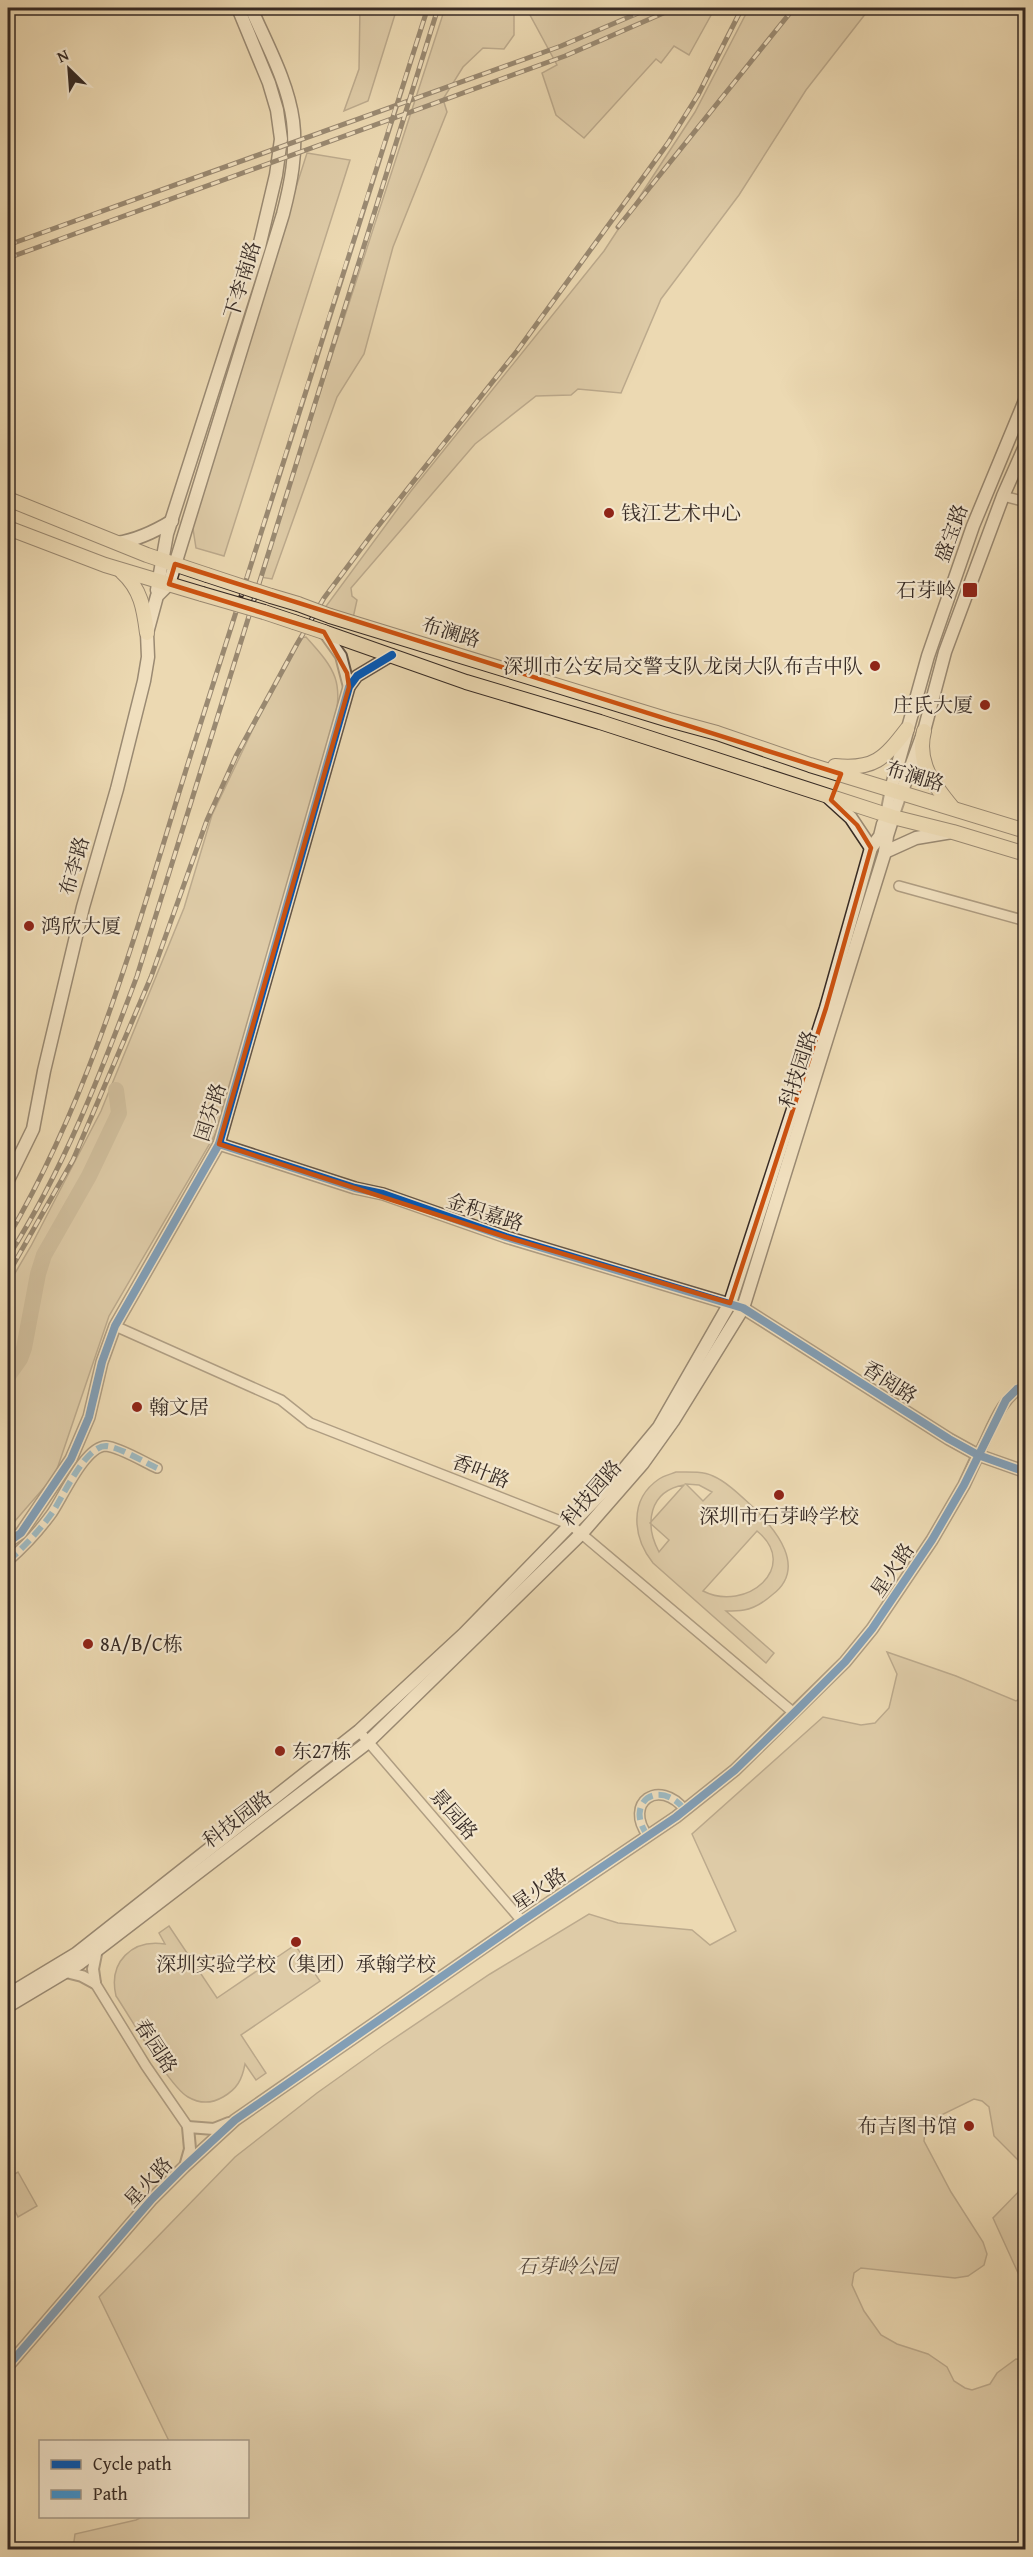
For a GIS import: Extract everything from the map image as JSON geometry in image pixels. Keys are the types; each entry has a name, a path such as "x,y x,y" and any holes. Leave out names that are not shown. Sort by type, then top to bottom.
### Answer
{"main road":[{"name":"下李南路","path":"168,562 283,214 294,164 283,138 269,83 238,8"},
{"name":"下李南路","path":"168,562 171,521 269,214 283,138 293,121 287,93 250,8"},
{"path":"278,166 294,164"},
{"name":"盛宝路","path":"897,790 907,729 928,656 973,526 1026,398"},
{"name":"盛宝路","path":"897,790 924,731 945,652 1003,496 1026,444"},
{"name":"布澜路","path":"8,499 168,562 330,616 717,733 810,765 1026,831"},
{"path":"117,543 153,533 171,521"},
{"name":"布澜路","path":"8,528 118,569 264,612 466,682 827,794 890,816 1026,854"},
{"name":"布李路","path":"8,1180 33,1129 44,1071 83,908 117,789 144,681 148,657 147,633 168,562"},
{"path":"118,569 132,581 137,590 144,611 147,633"},
{"path":"810,765 852,768 873,764 884,758 907,729"},
{"path":"924,731 921,743 925,768 952,807"},
{"path":"841,774 827,794 844,809 871,848"},
{"name":"科技园路","path":"8,1995 76,1954 359,1731 464,1634 620,1474 659,1427 730,1303 826,1008 871,848 890,816"},
{"name":"科技园路","path":"8,2006 66,1972 367,1743 582,1533 643,1463 679,1411 743,1308 885,852 890,816"},
{"path":"885,852 916,838 953,832"}],"street":[{"path":"1003,496 1026,502"},
{"path":"324,632 341,656 349,687"},
{"path":"349,687 357,676 392,655"},
{"name":"国芬路","path":"8,1542 21,1533 71,1459 89,1417 102,1362 115,1326 219,1144 349,687"},
{"name":"科技园路","path":"890,816 897,790"},
{"path":"899,886 1026,921"},
{"name":"金积嘉路","path":"219,1144 355,1188 382,1194 506,1237 743,1308"},
{"name":"香阅路","path":"743,1308 949,1439 978,1455 1026,1472"},
{"name":"香叶路","path":"115,1326 280,1400 310,1424 571,1525 794,1713"},
{"name":"星火路","path":"8,2366 152,2199 235,2121 648,1836 735,1770 845,1662 872,1629 932,1540 964,1485 1006,1400 1017,1389 1026,1385"},
{"path":"8,1561 24,1547 51,1514 85,1460 96,1448 107,1446 157,1468"},
{"name":"景园路","path":"359,1731 522,1921"},
{"path":"648,1836 642,1828 638,1815 648,1797 655,1794 669,1795 685,1810"},
{"path":"95,1983 93,1969 97,1949"},
{"path":"66,1972 82,1976 95,1983"},
{"name":"春园路","path":"95,1983 146,2066 188,2127"},
{"path":"184,2167 190,2149 188,2127 214,2128 235,2121"}],"highlighted area":[{"path":"175,564 841,774 831,800 857,825 871,848 826,1008 730,1303 506,1237 219,1144 349,687 347,673 324,632 169,584"}],"green space":[{"path":"360,8 397,8 368,101 344,111 359,69"},
{"path":"445,8 514,8 514,35 504,49 483,48 463,67 443,99 447,112 393,247 364,354 337,397 272,579 260,577"},
{"path":"530,8 561,8 563,10 575,8 715,8 689,55 674,46 661,63 656,59 584,138 556,115 542,73 557,65 530,15"},
{"path":"749,8 870,8 806,90 739,195 661,299 621,393 578,389 571,395 536,396 475,444 351,588 352,596 357,600 353,618 324,609 411,491 604,251 695,112"},
{"path":"307,153 350,160 224,556 196,548 191,516"},
{"path":"306,637 331,668 337,687 337,711 216,1133 109,1316 55,1475 8,1529 8,1285 31,1246 101,1111 184,908 212,815 282,668 299,638"},
{"path":"676,1472 704,1473 723,1482 762,1516 785,1550 788,1561 787,1573 782,1584 769,1598 744,1610 726,1611 774,1653 766,1663 653,1563 646,1553 638,1531 637,1520 642,1497 661,1478","holes":["686,1484 699,1485 712,1492 703,1501","684,1485 651,1522 653,1510 663,1494 672,1488","651,1524 669,1540 659,1552","757,1531 769,1545 773,1559 771,1572 763,1583 751,1591 736,1596 719,1596 703,1591"]},
{"name":"石芽岭公园","path":"887,1652 956,1676 1016,1701 1025,1695 1025,2167 994,2136 989,2107 982,2101 974,2099 931,2120 925,2130 924,2141 951,2192 983,2242 987,2254 984,2265 968,2276 955,2278 861,2268 854,2273 852,2285 864,2311 881,2335 897,2344 928,2354 947,2367 954,2381 965,2388 972,2390 990,2384 997,2373 1016,2359 1025,2360 1025,2549 73,2549 75,2534 140,2518 249,2518 249,2440 169,2440 99,2297 235,2157 317,2093 383,2046 490,1974 589,1914 618,1923 692,1930 710,1945 736,1931 692,1834 823,1717 861,1725 875,1723 889,1708 897,1674"},
{"path":"169,1926 217,1998 295,1945 320,1981 241,2035 266,2073 256,2080 245,2064 235,2087 228,2094 214,2101 197,2101 180,2090 161,2066 116,1996 114,1984 116,1973 125,1955 142,1945 165,1944 159,1933"},
{"path":"18,2172 37,2206 18,2217 8,2197 8,2178"},
{"path":"1025,2185 1025,2288 993,2218"}],"waterway":[{"path":"8,1376 20,1359 24,1348 38,1274 44,1255 89,1176 119,1113 116,1090"}],"railway":[{"path":"8,1257 47,1190 64,1155 110,1048 137,976 438,8"},
{"path":"8,245 561,46 650,8"},
{"path":"8,258 565,56 675,8"},
{"path":"8,1274 73,1160 151,977 207,820 236,756 297,644 324,598 517,351 668,143 698,95 742,8"},
{"path":"618,227 794,8"},
{"path":"8,1237 40,1178 68,1118 116,993 427,10"}],"marked path":[{"path":"8,1561 42,1526 75,1474 90,1454 98,1448 106,1446 118,1449 157,1468"},
{"path":"648,1836 641,1824 640,1813 647,1798 655,1795 665,1796 675,1800 685,1810"}],"cycle path":[{"path":"8,1542 21,1533 71,1459 89,1417 102,1362 115,1326 219,1144 349,687 357,676 392,655"},
{"path":"219,1144 355,1188 383,1194 506,1237 743,1308 949,1439 978,1455 1026,1472"},
{"path":"8,2366 152,2199 235,2120 676,1817 735,1770 845,1662 872,1629 932,1540 964,1485 1006,1400 1017,1389 1026,1385"}],"place":[{"name":"钱江艺术中心","path":"609,513"},
{"name":"石芽岭","path":"970,590"},
{"name":"深圳市公安局交警支队龙岗大队布吉中队","path":"875,666"},
{"name":"庄氏大厦","path":"985,705"},
{"name":"鸿欣大厦","path":"29,926"},
{"name":"翰文居","path":"137,1407"},
{"name":"深圳市石芽岭学校","path":"779,1495"},
{"name":"8A/B/C栋","path":"88,1644"},
{"name":"东27栋","path":"280,1751"},
{"name":"深圳实验学校（集团）承翰学校","path":"296,1942"},
{"name":"布吉图书馆","path":"969,2126"}]}
